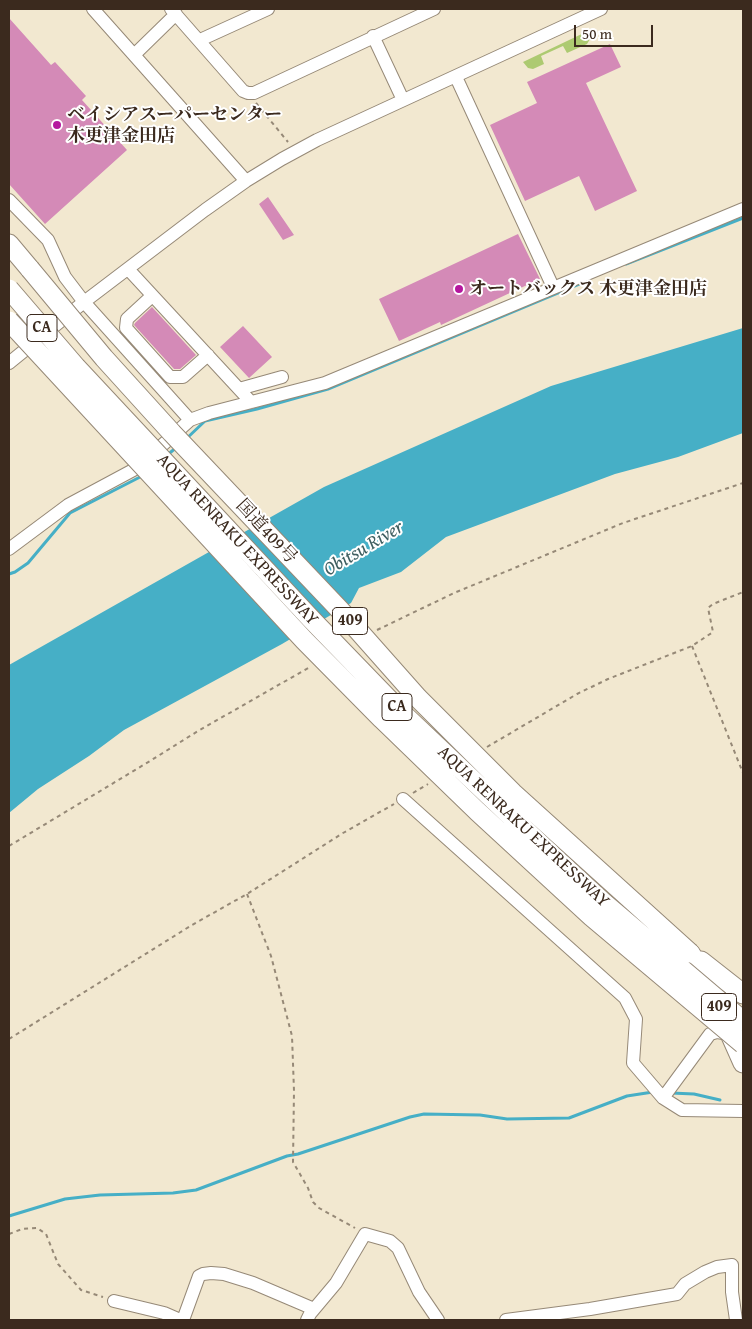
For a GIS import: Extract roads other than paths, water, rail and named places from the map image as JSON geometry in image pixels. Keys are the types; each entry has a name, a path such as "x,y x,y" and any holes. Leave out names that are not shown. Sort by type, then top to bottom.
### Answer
{"highway":[{"name":"国道409号","path":"9,244 104,358 172,433 340,610 418,698 513,794 690,953 743,994"},
{"name":"AQUA RENRAKU EXPRESSWAY","path":"10,285 76,367 313,621 403,714 612,910 739,1033"},
{"name":"AQUA RENRAKU EXPRESSWAY","path":"9,320 304,640 422,758 592,917 739,1033"},
{"path":"9,334 60,377"},
{"name":"国道409号","path":"690,953 706,976 739,1033 743,1063"}],"street":[{"path":"93,9 246,181"},
{"path":"200,40 268,9"},
{"path":"134,55 173,11 243,91 254,93 434,9"},
{"path":"9,363 84,302 246,181 317,140 601,9"},
{"path":"374,36 404,100"},
{"path":"456,77 553,287"},
{"path":"9,200 48,240 65,277 84,302 190,420"},
{"path":"9,549 68,505 137,468 190,420 209,412 325,383 743,209"},
{"path":"128,269 251,402"},
{"path":"152,296 127,319 126,328 170,377 184,377 208,356"},
{"path":"239,389 282,377"},
{"path":"403,799 625,998 636,1019 633,1063 663,1098 682,1110 743,1110"},
{"path":"663,1098 710,1034 717,1032 739,1033"},
{"path":"114,1301 164,1313 182,1320 199,1276 211,1272 253,1283 311,1315 336,1283 365,1234 390,1241 398,1248 419,1292 438,1320"},
{"path":"506,1320 590,1309 677,1294 685,1284 705,1272 717,1267 732,1265 732,1292 736,1320"}],"water":[{"name":"Obitsu River","path":"743,328 743,433 678,457 615,474 446,537 401,572 359,588 351,603 282,644 124,730 89,756 38,789 9,813 9,665 324,487 551,386"}],"waterway":[{"path":"626,264 743,218"},
{"path":"185,440 205,421 328,389 584,282"},
{"path":"166,456 177,447"},
{"path":"9,574 28,563 70,513 142,476"},
{"path":"9,1216 65,1199 100,1195 173,1193 196,1190 287,1156 424,1114 480,1115 507,1119 569,1118 627,1096 653,1092"},
{"path":"671,1093 694,1094 720,1100"}],"place":[{"name":"ベイシアスーパーセンター 木更津金田店","path":"57,125"},
{"name":"オートバックス 木更津金田店","path":"459,289"}]}
